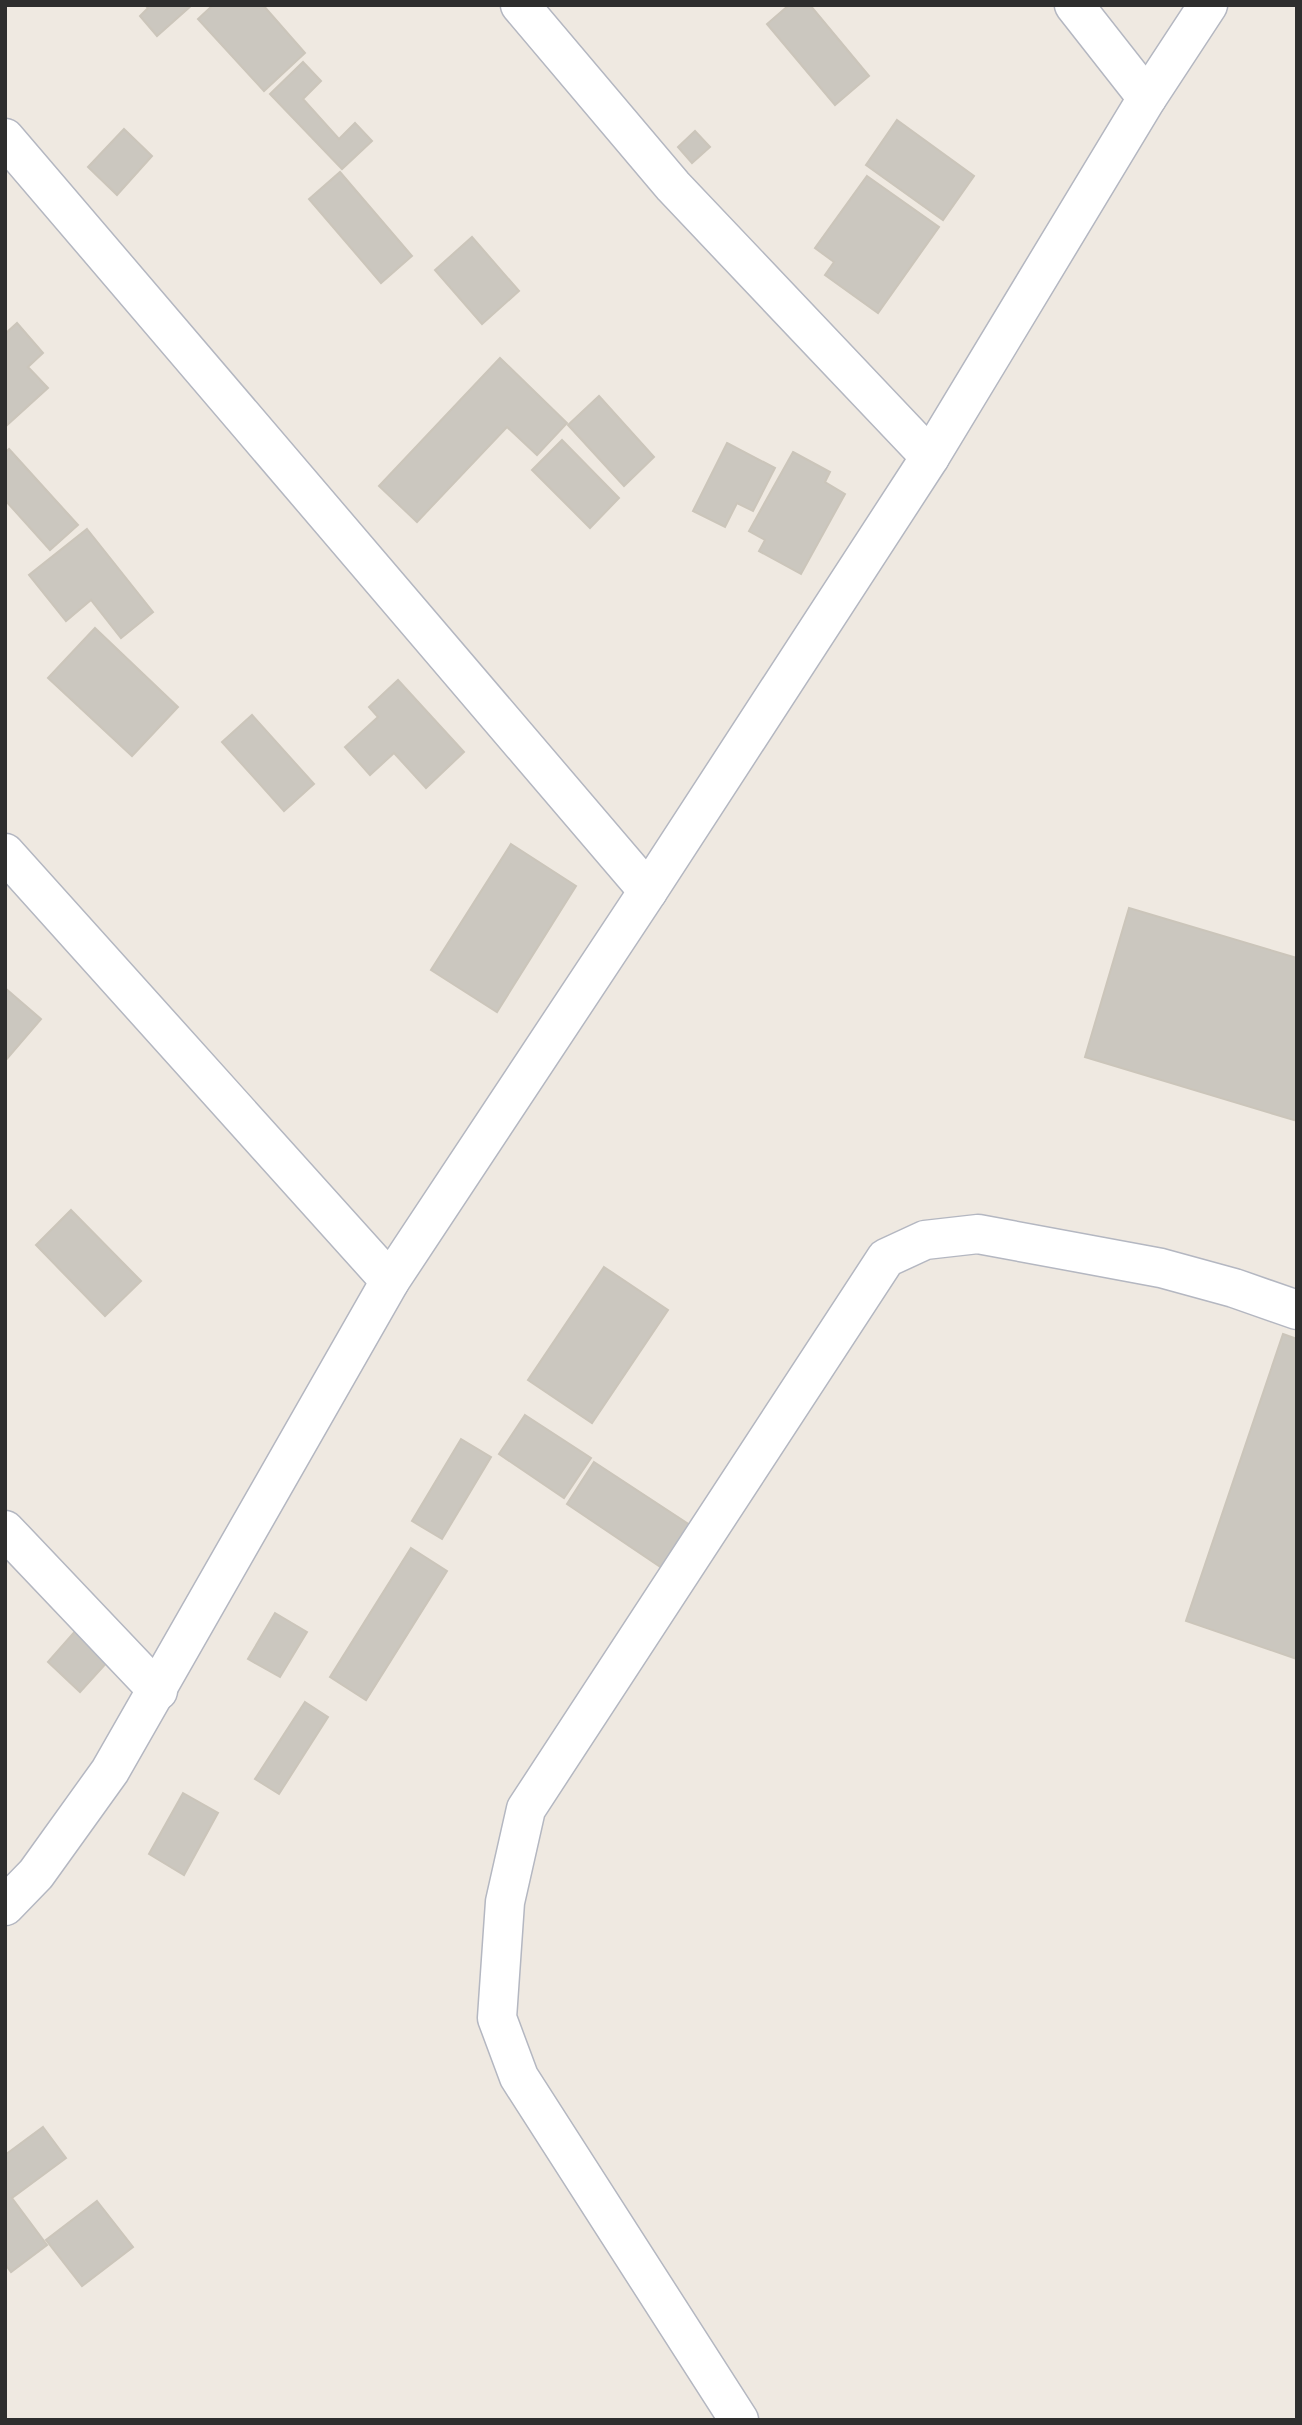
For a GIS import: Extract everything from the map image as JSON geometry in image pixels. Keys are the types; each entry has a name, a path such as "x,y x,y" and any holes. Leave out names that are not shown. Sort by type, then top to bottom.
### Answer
{"street":[{"path":"520,5 673,186 930,457"},
{"path":"1074,5 1147,98"},
{"path":"5,1906 36,1874 110,1772 390,1281 930,457 1147,98 1208,5"},
{"path":"5,138 648,891"},
{"path":"5,853 390,1281"},
{"path":"739,2420 519,2077 497,2018 505,1902 526,1809 886,1258 925,1240 978,1234 1161,1268 1234,1288 1297,1310"},
{"path":"5,1530 158,1691"}],"building":[{"path":"145,5 192,5 157,36 140,16 148,8"},
{"path":"213,5 263,5 305,53 264,91 198,19"},
{"path":"789,5 810,5 869,76 835,105 767,24"},
{"path":"303,62 321,81 303,99 339,139 355,123 372,141 342,169 270,94"},
{"path":"897,120 974,176 943,220 866,165"},
{"path":"124,129 152,156 117,195 88,167"},
{"path":"695,131 710,147 692,163 678,147"},
{"path":"340,172 412,256 381,283 309,199"},
{"path":"867,176 939,227 878,313 825,275 834,262 815,248"},
{"path":"472,237 519,291 482,324 435,270"},
{"path":"17,323 43,353 28,367 48,388 5,427 5,334"},
{"path":"500,358 567,423 537,455 507,427 417,522 379,486"},
{"path":"599,396 654,457 624,486 568,425"},
{"path":"562,440 619,498 590,528 532,470"},
{"path":"727,443 775,468 753,511 737,503 725,527 693,511"},
{"path":"9,449 78,525 50,550 5,500 5,453"},
{"path":"793,452 830,472 825,482 845,494 801,574 759,551 765,540 749,531"},
{"path":"87,529 153,612 121,638 91,600 66,621 29,575"},
{"path":"95,628 178,707 132,756 48,678"},
{"path":"398,680 464,752 426,788 394,753 370,775 345,747 378,717 369,707"},
{"path":"252,715 314,784 284,811 222,742"},
{"path":"511,844 576,886 497,1012 431,970"},
{"path":"1129,908 1297,958 1297,1121 1085,1057"},
{"path":"5,988 41,1019 5,1061"},
{"path":"71,1210 141,1281 105,1316 36,1245"},
{"path":"604,1267 668,1310 592,1423 528,1380"},
{"path":"1283,1334 1297,1339 1297,1659 1186,1621"},
{"path":"525,1415 591,1458 564,1498 499,1454"},
{"path":"461,1439 491,1457 442,1539 412,1521"},
{"path":"594,1462 696,1529 668,1572 567,1504"},
{"path":"411,1548 447,1571 366,1700 330,1677"},
{"path":"275,1613 307,1632 280,1677 248,1659"},
{"path":"86,1619 119,1649 80,1692 48,1662"},
{"path":"305,1702 328,1717 279,1794 255,1779"},
{"path":"183,1793 218,1813 184,1875 149,1854"},
{"path":"43,2127 66,2158 12,2198 47,2245 11,2272 5,2264 5,2155"},
{"path":"97,2201 133,2247 82,2286 46,2240"}]}
